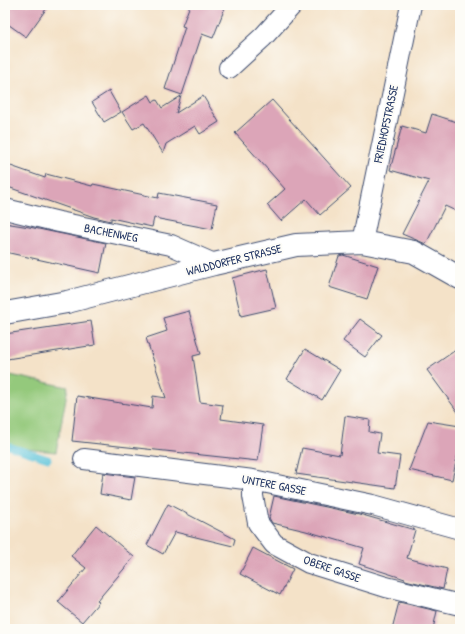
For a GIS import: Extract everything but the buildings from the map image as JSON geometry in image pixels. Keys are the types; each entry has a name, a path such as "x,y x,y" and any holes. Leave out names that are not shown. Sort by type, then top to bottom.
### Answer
{"street":[{"path":"229,68 263,37 292,5"},
{"name":"FRIEDHOFSTRASSE","path":"362,242 411,5"},
{"name":"BACHENWEG","path":"5,208 59,222 172,245 214,264"},
{"name":"WALDDORFER STRASSE","path":"5,313 68,302 214,264 296,245 362,242 414,252 460,278"},
{"name":"UNTERE GASSE","path":"84,459 253,480 373,505 460,529"},
{"name":"OBERE GASSE","path":"253,480 253,496 258,523 274,544 309,563 386,587 460,605"}],"green space":[{"path":"5,374 68,387 56,452 5,447"}],"waterway":[{"path":"5,445 48,459"}]}
